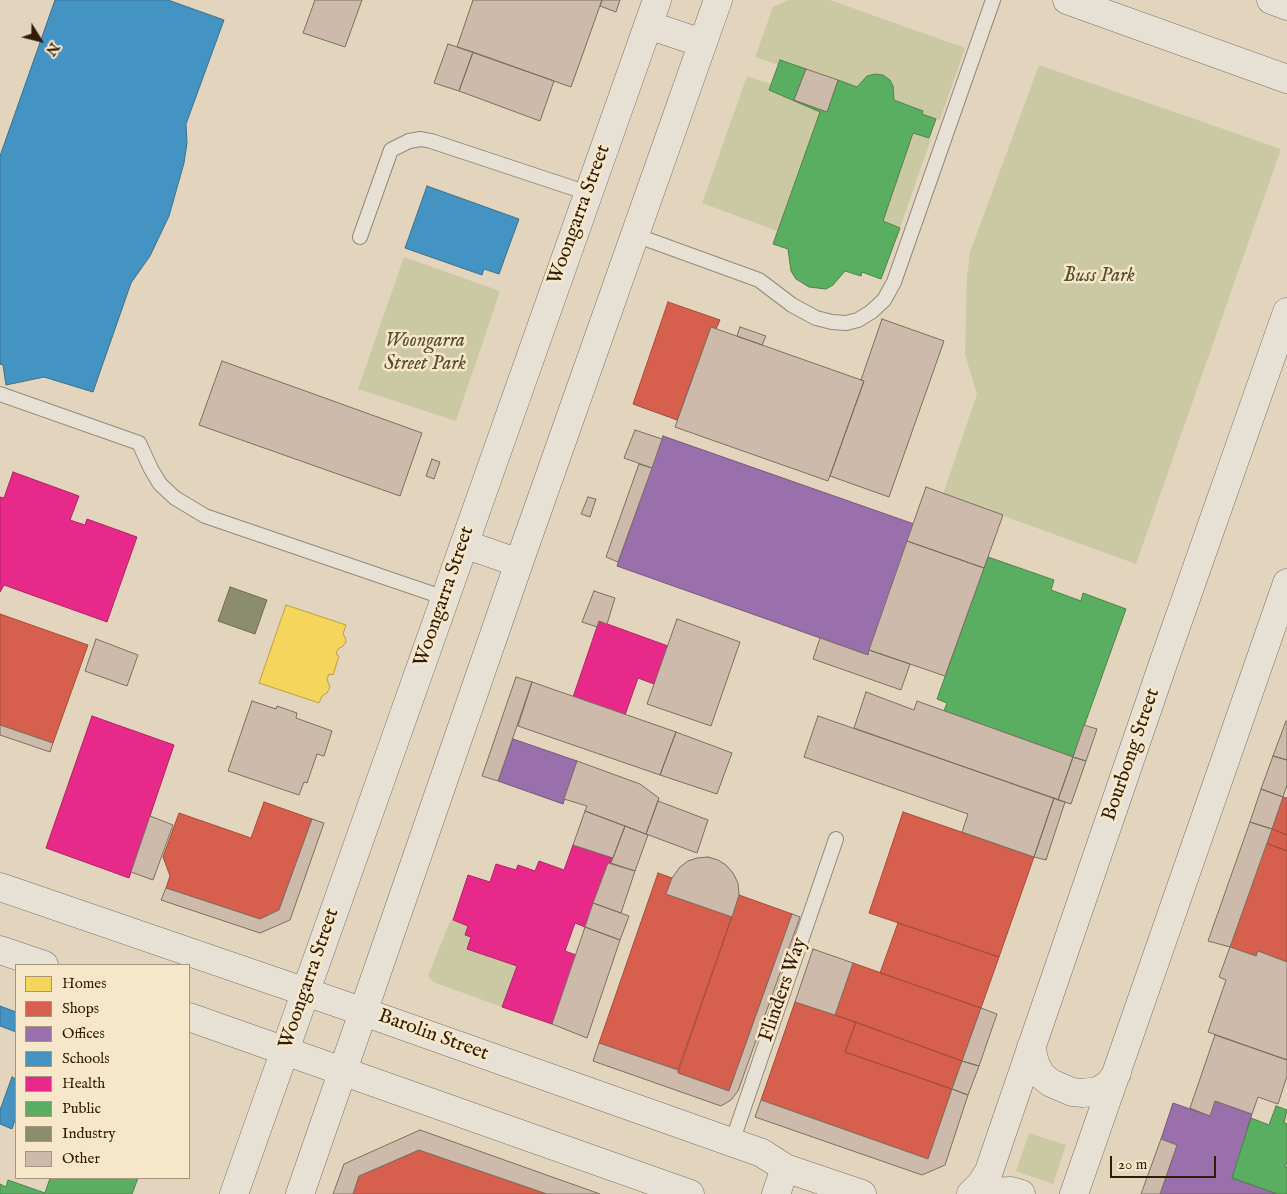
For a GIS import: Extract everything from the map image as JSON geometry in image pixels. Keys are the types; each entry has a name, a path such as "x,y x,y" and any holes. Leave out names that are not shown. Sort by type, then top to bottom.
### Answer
{"main road":[{"path":"300,1194 634,235 718,0"},
{"path":"1067,0 1100,6 1287,79"},
{"path":"1271,0 1287,6"},
{"path":"653,12 702,43"},
{"name":"Woongarra Street","path":"234,1194 653,12"},
{"name":"Bourbong Street","path":"971,1194 981,1184 989,1171 1165,658 1287,312"},
{"path":"464,544 520,563"},
{"path":"1074,1194 1118,1073 1287,583"},
{"name":"Barolin Street","path":"0,887 364,1012 732,1142 762,1153 784,1168 862,1194"},
{"path":"0,950 41,964"},
{"path":"190,1017 690,1194"},
{"path":"1031,1048 1035,1063 1041,1074 1051,1083 1072,1092 1098,1091 1118,1073"},
{"path":"776,1194 784,1168"},
{"path":"981,1194 1011,1191 1021,1194"}],"lane":[{"path":"634,235 759,280 798,308 816,318 846,323 858,320 871,312 884,300 894,282 993,0"},
{"path":"360,237 390,150 409,141 421,139 431,141 588,193"},
{"path":"0,394 139,443 150,469 160,484 174,498 205,516 445,598"},
{"name":"Flinders Way","path":"732,1142 836,839"}],"green space":[{"path":"788,0 830,0 965,48 940,120 922,114 923,111 894,100 893,86 890,80 883,75 867,76 857,87 780,60 778,65 755,57 773,7"},
{"name":"Buss Park","path":"1039,65 1281,149 1136,564 943,494 977,394 965,355 967,278 970,252"},
{"path":"747,76 771,84 769,90 820,112 777,231 702,203"},
{"path":"913,133 931,139 900,228 883,221"},
{"name":"Woongarra Street Park","path":"404,257 500,291 456,421 358,389"},
{"path":"451,919 468,926 471,937 467,949 517,966 502,1007 433,982 428,976"},
{"path":"1029,1133 1066,1145 1053,1184 1016,1171"}],"building: Homes":[{"path":"286,605 346,625 343,634 346,642 338,649 336,654 339,656 333,675 329,674 327,679 330,687 319,703 259,683"}],"building: Shops":[{"path":"668,302 720,320 716,329 711,327 677,420 633,404"},
{"path":"0,614 88,645 53,743 0,725"},
{"path":"1283,797 1287,798 1287,835 1272,829"},
{"path":"264,802 312,819 279,910 260,919 166,888 170,876 163,857 179,813 251,838"},
{"path":"903,812 1034,857 999,957 869,913"},
{"path":"1272,829 1287,835 1287,851 1266,843"},
{"path":"1266,843 1287,851 1287,962 1258,951 1256,956 1230,947"},
{"path":"658,873 672,878 666,894 732,917 678,1070 599,1043"},
{"path":"739,895 792,914 729,1091 678,1073"},
{"path":"898,923 999,957 981,1008 880,973"},
{"path":"853,963 981,1008 962,1061 835,1015"},
{"path":"795,1002 856,1022 845,1052 952,1089 928,1159 761,1100"},
{"path":"856,1022 962,1061 952,1089 845,1052"},
{"path":"419,1150 547,1194 353,1194 359,1176"}],"building: Offices":[{"path":"663,436 914,524 868,655 617,566"},
{"path":"513,739 577,761 563,804 498,781"},
{"path":"1215,1101 1252,1114 1247,1129 1249,1130 1232,1178 1278,1194 1160,1194 1177,1145 1161,1139 1173,1103 1210,1116"}],"building: Schools":[{"path":"55,0 168,0 224,20 186,124 187,143 184,163 169,216 150,256 131,283 93,392 44,377 6,385 3,365 0,364 0,156"},
{"path":"427,186 519,219 499,274 484,269 482,275 405,248"},
{"path":"0,1006 15,1012 15,1032 0,1026"},
{"path":"12,1077 15,1078 15,1120 12,1129 0,1124 0,1110"}],"building: Health":[{"path":"13,472 79,496 70,520 85,525 87,519 137,537 107,622 4,585 0,592 0,497 4,498"},
{"path":"599,621 668,646 654,684 638,678 625,715 573,697"},
{"path":"92,716 174,745 129,878 46,848"},
{"path":"573,845 613,858 611,863 608,863 585,927 575,923 565,951 576,955 552,1024 502,1007 517,966 467,949 471,937 465,935 468,926 453,920 468,875 490,882 496,864 516,870 518,865 535,871 539,861 564,870"}],"building: Public":[{"path":"780,60 806,69 794,100 827,112 838,80 857,87 867,76 883,75 890,80 893,86 894,100 923,111 922,114 936,119 929,138 913,133 883,221 900,228 881,279 862,272 861,276 845,271 833,285 826,289 809,287 796,279 791,271 788,249 773,244 820,112 769,90"},
{"path":"988,557 1054,580 1051,590 1081,601 1083,593 1126,609 1073,757 944,711 947,703 937,699"},
{"path":"1276,1106 1287,1110 1284,1123 1287,1124 1287,1162 1285,1167 1287,1167 1287,1194 1278,1194 1232,1178 1251,1118 1269,1125"},
{"path":"50,1179 138,1179 132,1194 0,1194 0,1184 6,1187 8,1180 45,1193"}],"building: Industry":[{"path":"230,587 267,600 255,634 218,621"}],"building: Other":[{"path":"315,0 362,0 345,47 303,33"},
{"path":"473,0 602,0 571,87 457,47"},
{"path":"602,0 620,0 616,12 600,6"},
{"path":"448,44 473,52 459,91 434,83"},
{"path":"473,52 554,81 540,121 459,91"},
{"path":"806,69 838,80 827,112 794,100"},
{"path":"882,319 944,341 889,497 830,476 864,381 861,380"},
{"path":"711,327 864,381 828,481 675,427"},
{"path":"740,327 766,336 762,345 737,336"},
{"path":"222,361 422,433 400,496 199,425"},
{"path":"635,430 662,439 652,468 624,458"},
{"path":"432,459 440,462 434,479 426,476"},
{"path":"639,464 652,468 618,562 606,557"},
{"path":"926,487 1003,515 984,568 907,541"},
{"path":"588,497 596,499 590,517 581,514"},
{"path":"907,541 984,568 945,676 869,650"},
{"path":"594,591 615,598 607,624 599,621 597,627 582,622"},
{"path":"677,619 740,642 711,726 647,704"},
{"path":"820,638 868,655 869,650 910,664 901,690 813,659"},
{"path":"96,639 138,655 127,686 85,671"},
{"path":"516,677 532,682 498,781 482,776"},
{"path":"532,682 676,732 660,775 518,726"},
{"path":"866,692 914,710 917,701 1073,757 1058,800 854,728"},
{"path":"252,701 276,709 277,706 297,713 296,718 332,731 324,756 317,754 307,783 304,782 299,795 228,771"},
{"path":"818,716 1054,798 1034,857 962,832 968,814 804,757"},
{"path":"1287,722 1287,760 1273,756"},
{"path":"0,725 53,743 50,752 0,735"},
{"path":"1084,725 1097,729 1086,761 1073,757"},
{"path":"676,732 732,753 717,794 660,775"},
{"path":"1273,756 1287,760 1287,785 1283,797 1261,789"},
{"path":"1073,757 1086,761 1071,804 1058,800"},
{"path":"577,761 640,784 659,798 646,834 585,811 587,806 564,799"},
{"path":"1261,789 1283,797 1272,829 1250,822"},
{"path":"1054,798 1065,802 1046,860 1034,857"},
{"path":"658,801 708,820 697,853 646,834"},
{"path":"585,811 625,826 613,858 573,845"},
{"path":"150,816 173,825 153,880 131,872"},
{"path":"312,819 324,823 290,920 260,933 161,900 166,888 260,919 279,910"},
{"path":"1250,822 1272,829 1230,947 1208,941"},
{"path":"625,826 648,835 635,871 611,863"},
{"path":"708,857 726,865 738,883 739,895 732,917 666,894 672,878 680,867 688,861"},
{"path":"608,863 635,871 621,913 593,903"},
{"path":"593,903 629,916 620,940 585,927"},
{"path":"792,914 800,917 738,1091 731,1100 721,1106 593,1061 599,1043 678,1070 678,1073 729,1091"},
{"path":"585,927 620,940 587,1038 552,1024"},
{"path":"1230,947 1256,956 1258,951 1287,962 1287,1060 1208,1032 1226,980 1219,977"},
{"path":"813,949 853,963 835,1015 795,1002"},
{"path":"981,1008 997,1014 979,1066 962,1061"},
{"path":"1215,1035 1287,1060 1287,1076 1278,1104 1258,1097 1252,1114 1215,1101 1210,1116 1190,1108"},
{"path":"962,1061 979,1066 968,1095 952,1089"},
{"path":"952,1089 968,1095 945,1165 922,1175 755,1117 761,1100 928,1159"},
{"path":"420,1130 600,1194 547,1194 419,1150 359,1176 353,1194 333,1194 344,1164"},
{"path":"1161,1139 1177,1145 1160,1194 1141,1194"}]}
